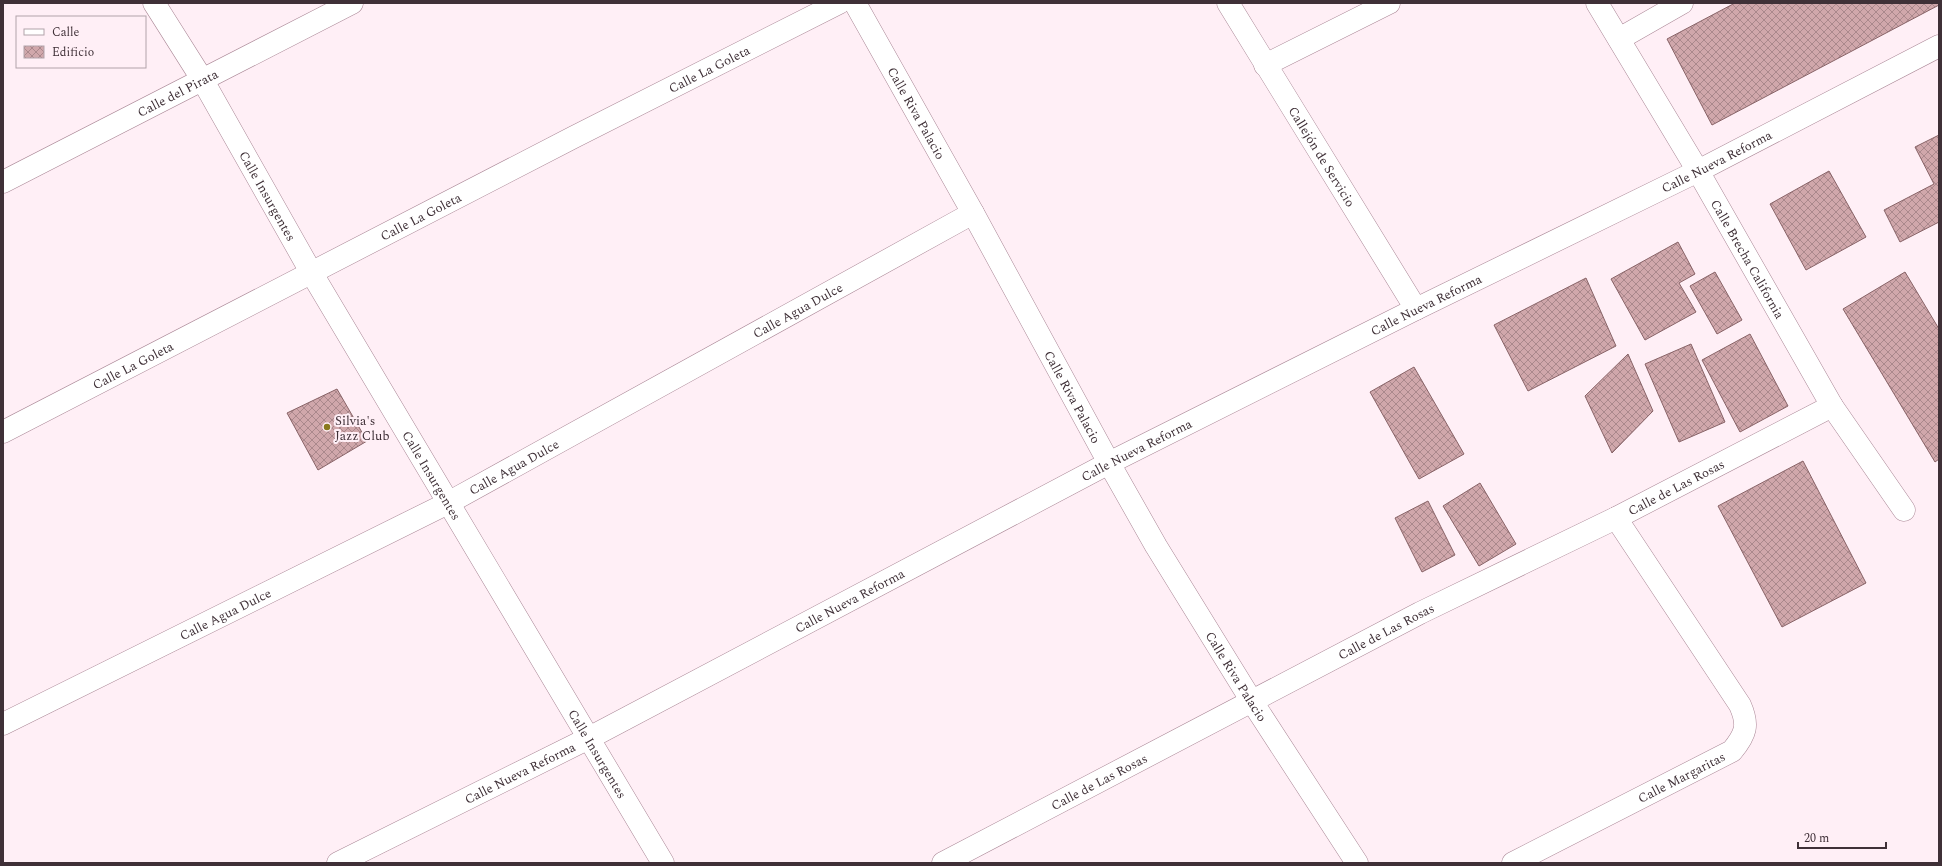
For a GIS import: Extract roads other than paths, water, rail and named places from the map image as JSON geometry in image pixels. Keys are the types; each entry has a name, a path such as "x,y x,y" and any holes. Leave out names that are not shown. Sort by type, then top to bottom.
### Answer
{"street":[{"name":"Calle Insurgentes","path":"154,3 202,79 311,272 663,863"},
{"name":"Calle del Pirata","path":"3,182 352,3"},
{"name":"Calle La Goleta","path":"3,432 311,272 839,3"},
{"name":"Calle Riva Palacio","path":"855,3 973,213 1108,464 1251,700 1357,863"},
{"name":"Callejón de Servicio","path":"1228,3 1264,65 1416,309"},
{"path":"1264,65 1389,3"},
{"name":"Calle Brecha California","path":"1597,3 1698,171 1832,406 1904,510"},
{"path":"1619,39 1682,3"},
{"name":"Calle Nueva Reforma","path":"338,863 589,738 1108,464 1416,309 1698,171 1939,46"},
{"name":"Calle Agua Dulce","path":"3,724 448,503 973,213"},
{"name":"Calle de Las Rosas","path":"943,863 1251,700 1420,614 1616,518 1832,406"},
{"name":"Calle Margaritas","path":"1513,863 1732,751 1743,737 1746,718 1740,705 1616,518"}],"place":[{"name":"Silvia's Jazz Club","path":"327,427"}]}
